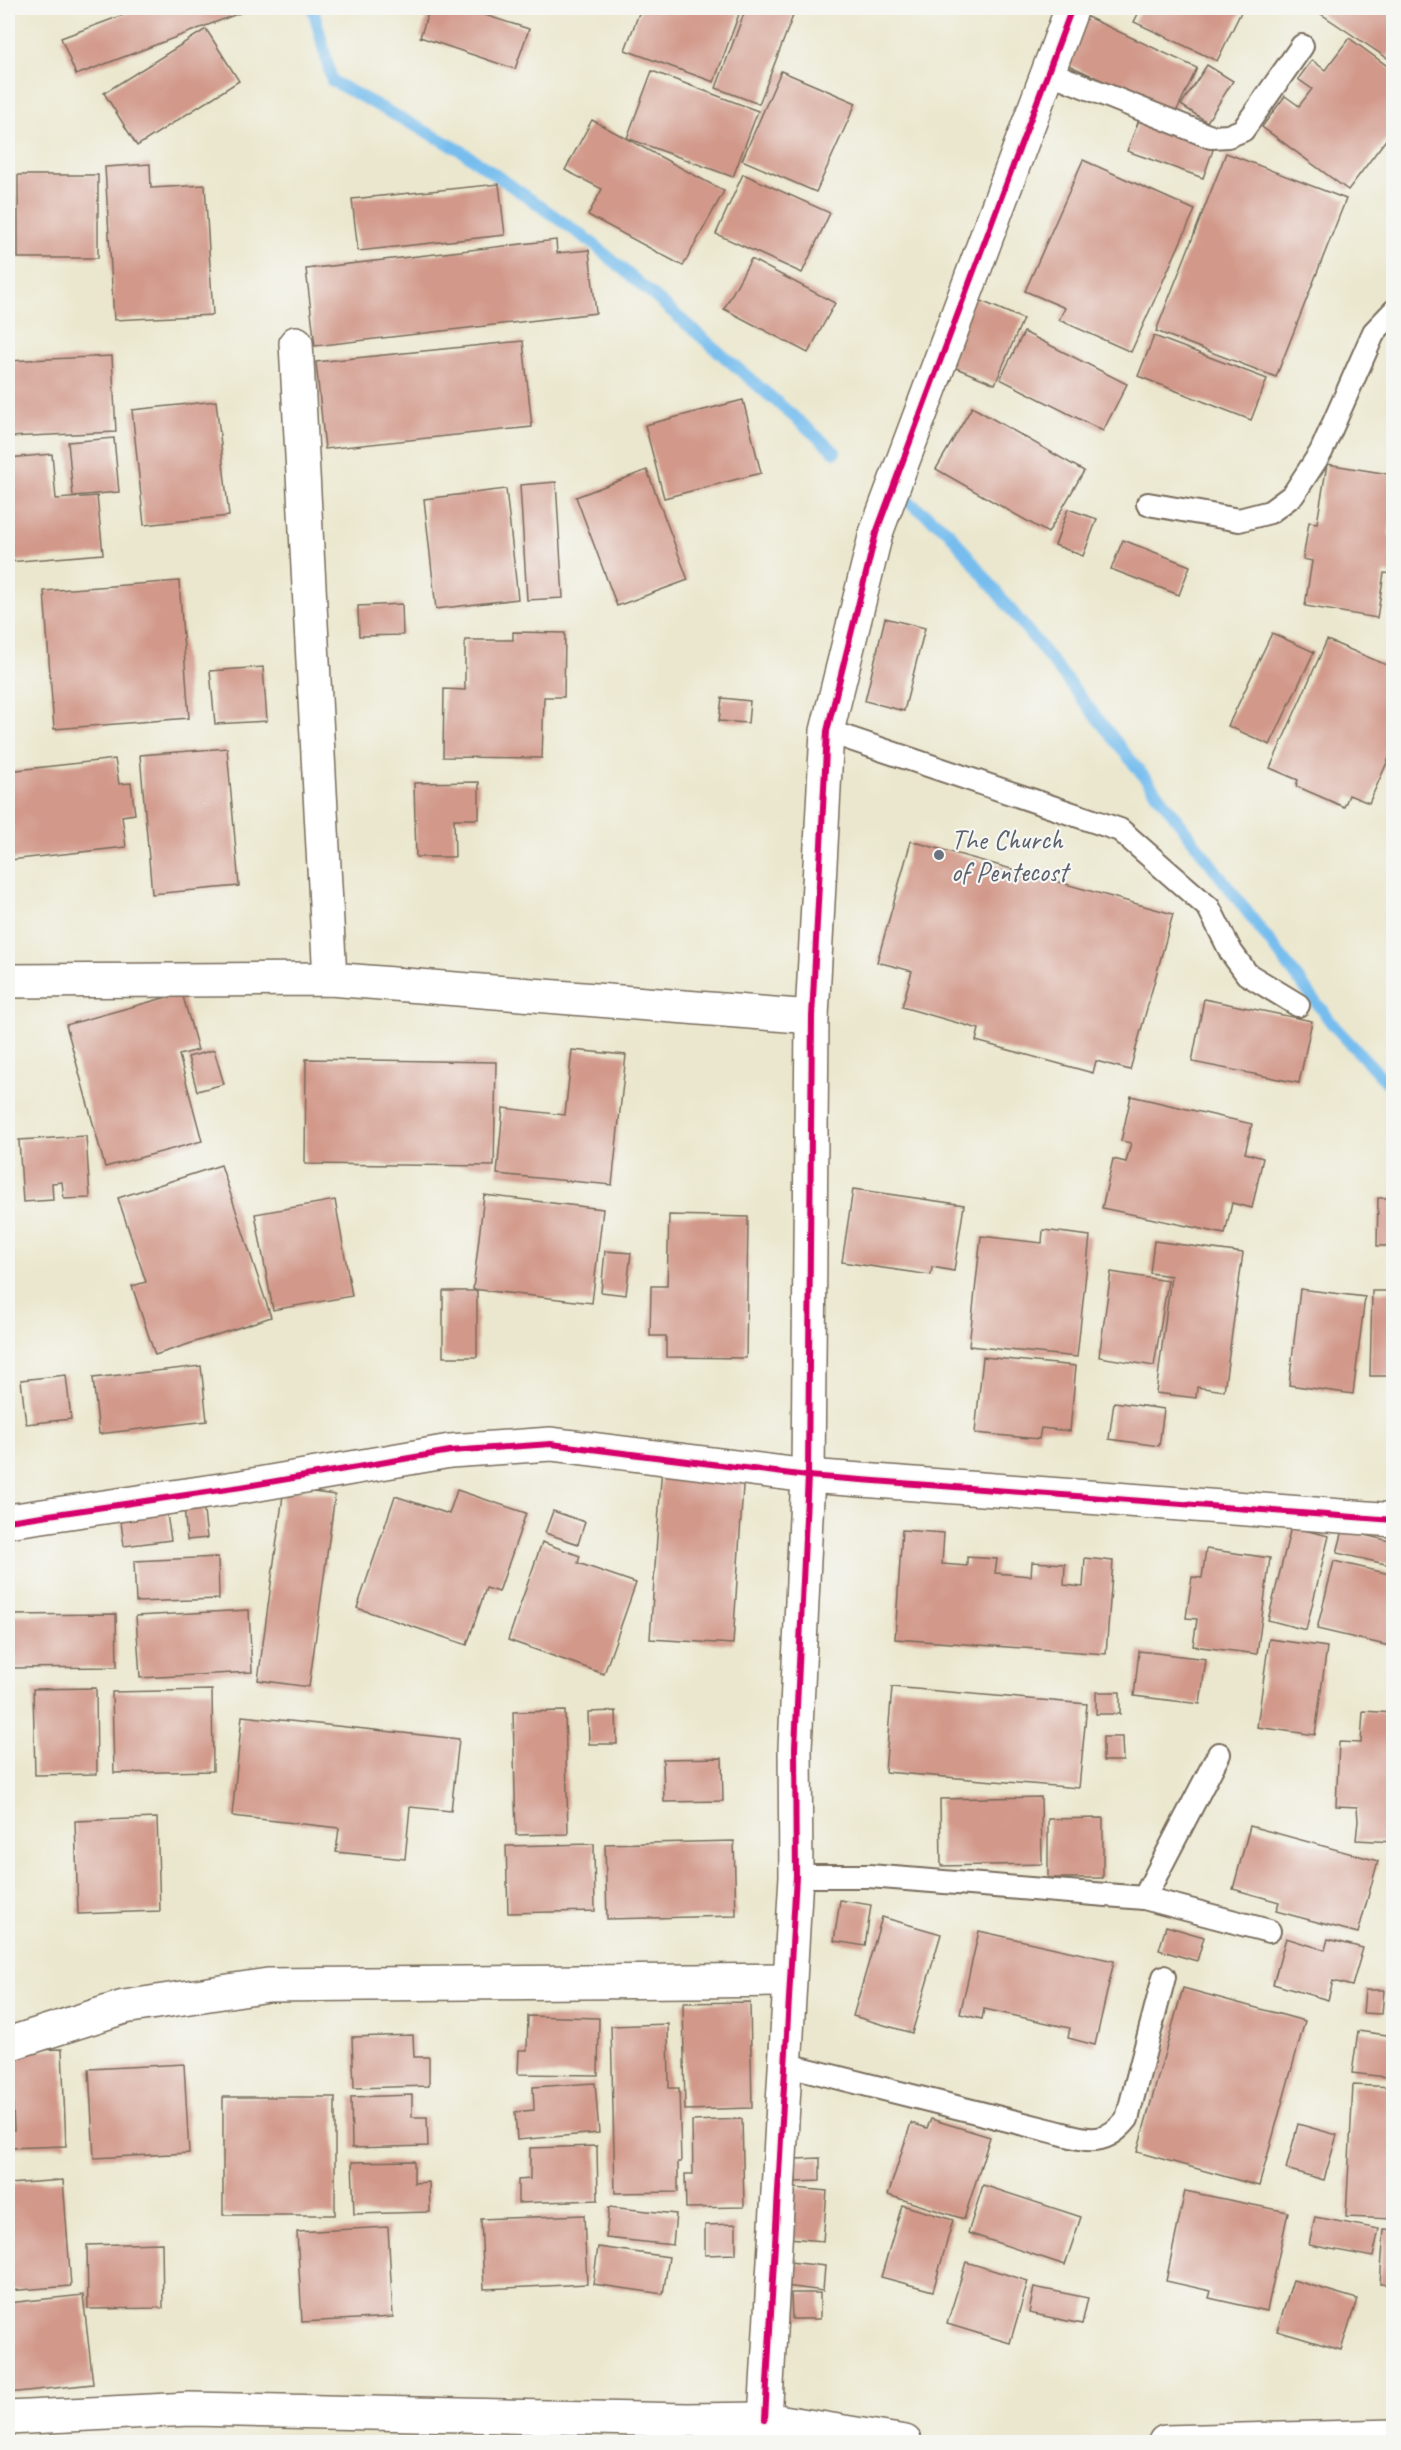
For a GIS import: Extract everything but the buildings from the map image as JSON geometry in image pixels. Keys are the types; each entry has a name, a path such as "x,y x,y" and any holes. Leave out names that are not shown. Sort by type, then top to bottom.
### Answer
{"street":[{"path":"765,2419 796,1876 795,1748 808,1476 812,1017 827,731 876,533 1072,8"},
{"path":"296,343 330,979"},
{"path":"8,981 330,979 812,1017"},
{"path":"8,1521 241,1487 450,1451 540,1445 808,1476 1394,1520"},
{"path":"8,2044 124,2007 268,1985 789,1980"},
{"path":"8,2418 190,2409 687,2420 765,2419 905,2442"},
{"path":"1165,2442 1394,2436"}],"lane":[{"path":"1048,72 1211,137 1228,136 1243,130 1302,46"},
{"path":"1148,504 1239,520 1270,512 1293,495 1321,452 1374,332 1394,311"},
{"path":"827,731 1120,830 1209,908 1231,952 1247,974 1298,1005"},
{"path":"1144,1898 1219,1754"},
{"path":"796,1876 869,1876 1144,1898 1269,1930"},
{"path":"784,2064 1052,2131 1082,2138 1099,2139 1116,2133 1127,2119 1164,1977"}],"waterway":[{"path":"313,8 332,81 460,150 590,241 835,452"},
{"path":"893,490 948,531 1153,788 1334,1026 1394,1090"}],"cycle path":[{"path":"765,2419 796,1876 795,1748 808,1476 812,1017 827,731 876,533 1072,8"},
{"path":"8,1521 241,1487 450,1451 551,1444 808,1476 1394,1520"}],"place":[{"name":"The Church of Pentecost","path":"939,855"}]}
